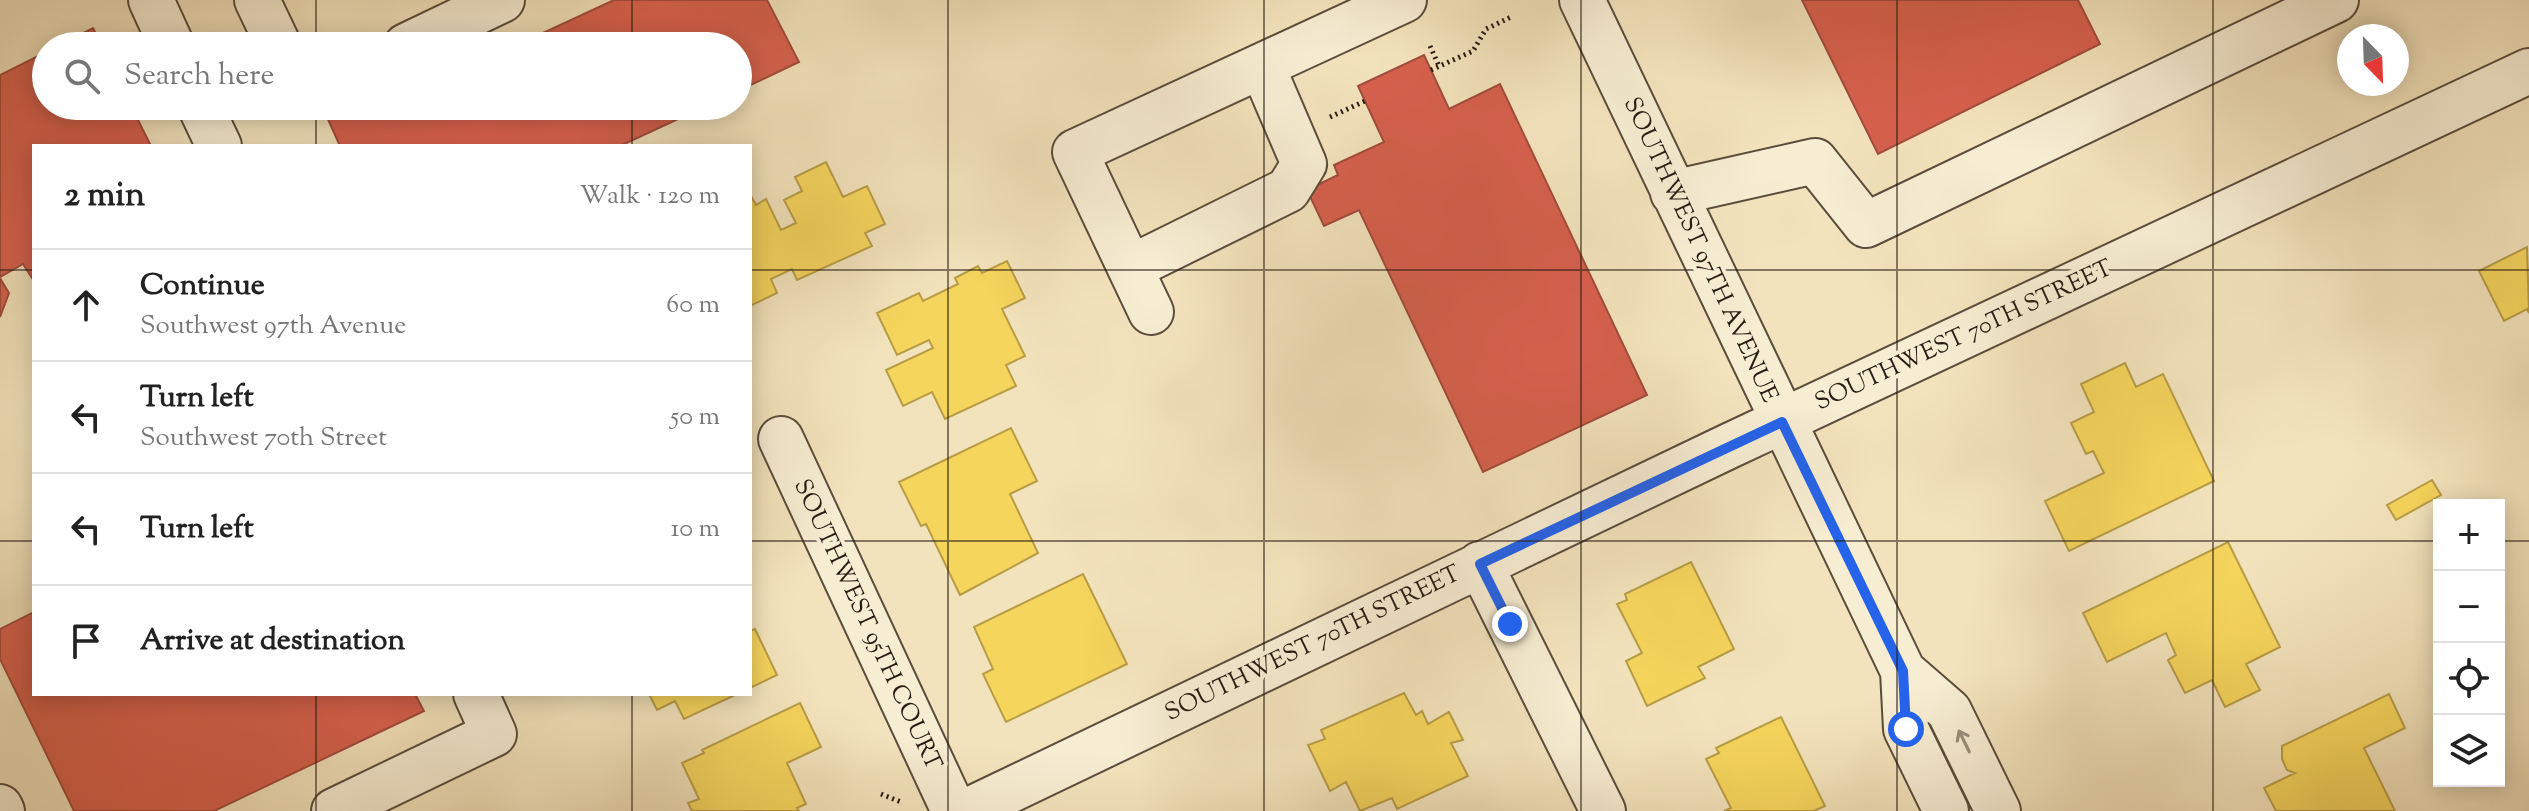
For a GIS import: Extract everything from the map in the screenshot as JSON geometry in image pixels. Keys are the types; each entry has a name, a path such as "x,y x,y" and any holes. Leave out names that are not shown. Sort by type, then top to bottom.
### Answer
{"street":[{"path":"151,0 166,32"},
{"path":"257,0 272,32"},
{"path":"435,32 502,0"},
{"path":"1151,312 1075,152 1404,0"},
{"name":"SOUTHWEST 97TH AVENUE","path":"1582,0 1903,671 1906,729 1946,811"},
{"path":"1673,193 1815,161 1866,225 2327,2"},
{"path":"1130,268 1288,190 1304,164 1262,66"},
{"name":"SOUTHWEST 70TH STREET","path":"967,811 1480,564 2529,71"},
{"path":"207,120 218,144"},
{"name":"SOUTHWEST 95TH COURT","path":"781,439 954,811"},
{"path":"1480,564 1603,811"},
{"name":"SOUTHWEST 97TH AVENUE","path":"1903,671 1949,711 1998,811"},
{"path":"334,811 494,734 477,696"}],"path":[{"path":"1431,70 1473,51 1486,29 1513,16"},
{"path":"1430,46 1439,66"},
{"path":"1339,113 1365,101"},
{"path":"881,794 901,802"}],"building: Homes":[{"path":"826,162 843,197 867,186 885,224 865,233 872,246 797,280 792,269 771,279 777,293 752,305 752,198 756,205 766,199 781,230 796,223 784,200 802,191 795,177"},
{"path":"2527,247 2529,313 2527,309 2504,321 2479,271"},
{"path":"1007,261 1025,298 1002,309 1025,356 1006,365 1016,386 945,419 932,392 903,406 886,370 933,348 929,340 897,355 877,313 919,293 923,301 958,284 955,278 978,266 982,273"},
{"path":"2125,363 2136,387 2163,374 2214,481 2069,551 2045,501 2104,473 2093,451 2086,454 2071,423 2094,412 2081,384"},
{"path":"1011,428 1037,481 1010,494 1038,553 960,595 926,524 921,526 899,482"},
{"path":"2432,480 2441,495 2396,520 2387,505"},
{"path":"2228,542 2280,647 2246,664 2260,690 2225,707 2212,680 2185,693 2168,660 2176,655 2166,633 2107,662 2083,613"},
{"path":"1691,562 1734,649 1698,667 1705,678 1647,706 1626,661 1642,653 1617,604 1627,600 1625,594"},
{"path":"1083,574 1127,664 1006,722 983,674 993,669 974,627"},
{"path":"755,629 777,675 752,687 752,630"},
{"path":"1404,693 1416,715 1422,711 1428,724 1449,712 1463,740 1451,743 1468,776 1397,809 1392,798 1360,811 1346,782 1330,791 1308,745 1325,739 1321,730"},
{"path":"2389,694 2405,728 2364,748 2395,811 2276,811 2264,788 2295,773 2287,770 2282,759 2282,746"},
{"path":"650,696 733,696 684,719 675,701 657,710"},
{"path":"800,703 821,747 787,763 806,804 797,808 799,811 692,811 688,803 699,799 682,763 704,753 702,750"},
{"path":"1781,717 1825,806 1814,811 1724,811 1731,808 1706,759 1719,753 1716,748"}],"building: Shops":[{"path":"614,0 767,0 799,62 752,84 752,32 545,32"},
{"path":"1802,0 2078,0 2100,44 1878,154"},
{"path":"1424,55 1449,109 1500,84 1647,395 1483,472 1359,210 1324,226 1307,190 1338,175 1334,165 1384,142 1358,86"},
{"path":"32,59 32,120 138,120 150,144 32,144 32,278 23,264 0,277 0,75"},
{"path":"328,120 676,120 624,144 339,144"},
{"path":"0,278 9,293 0,317"},
{"path":"32,613 32,696 416,696 424,711 214,811 74,811 0,659 0,629"}],"route":[{"path":"1510,624 1480,564 1782,422 1903,671 1906,729"}]}
